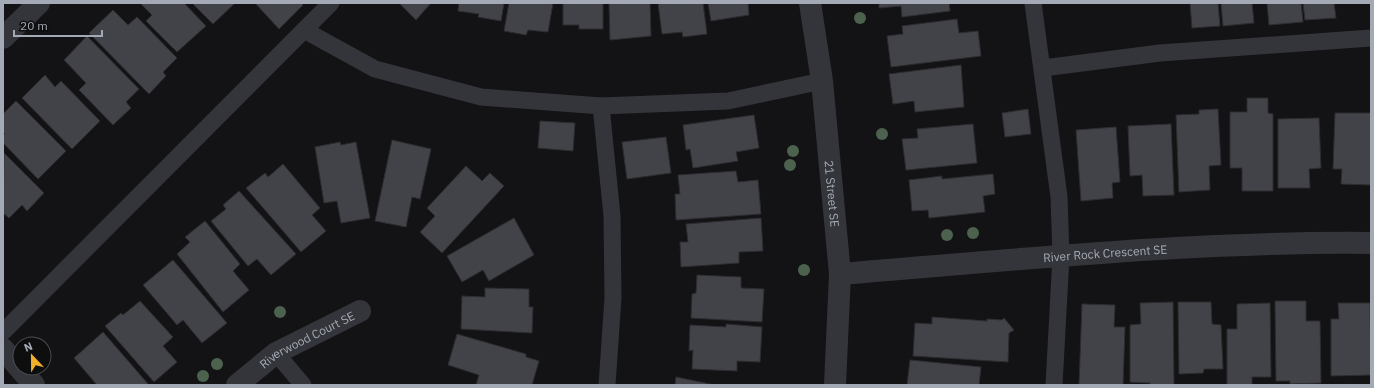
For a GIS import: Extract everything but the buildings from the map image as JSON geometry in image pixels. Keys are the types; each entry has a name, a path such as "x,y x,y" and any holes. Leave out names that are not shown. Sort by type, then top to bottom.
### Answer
{"street":[{"path":"3,38 39,3"},
{"name":"21 Street SE","path":"810,3 822,81 840,274 835,385"},
{"name":"River Rock Crescent SE","path":"840,274 1061,256 1258,244 1371,243"},
{"name":"Riverwood Court SE","path":"237,385 276,353 360,311"},
{"path":"3,349 34,385"}],"lane":[{"path":"3,332 331,3"},
{"path":"1034,3 1059,197 1061,256 1054,385"},
{"path":"304,30 375,69 481,97 601,106 728,101 822,81"},
{"path":"1043,68 1160,53 1371,38"},
{"path":"601,106 612,216 613,298 607,385"},
{"path":"276,353 303,385"}]}
